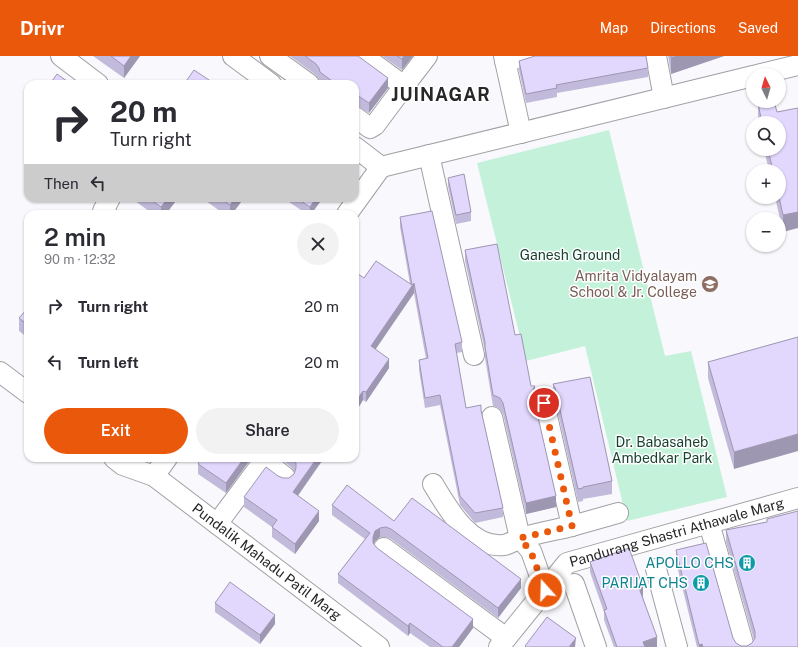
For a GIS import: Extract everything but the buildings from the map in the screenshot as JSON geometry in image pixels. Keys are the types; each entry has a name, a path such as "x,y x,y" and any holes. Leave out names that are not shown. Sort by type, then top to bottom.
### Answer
{"street":[{"path":"61,56 93,80"},
{"path":"233,56 265,80"},
{"path":"270,56 303,80"},
{"path":"363,56 404,86"},
{"path":"359,120 370,128 375,125 427,56"},
{"path":"521,133 504,59 528,56"},
{"path":"656,56 664,98"},
{"path":"786,68 798,65"},
{"path":"359,198 381,167 746,78"},
{"path":"359,150 381,167"},
{"path":"429,155 474,355"},
{"path":"0,372 24,390"},
{"path":"544,403 572,526"},
{"path":"492,417 520,538 531,552 545,590"},
{"name":"Pundalik Mahadu Patil Marg","path":"119,462 123,465 154,476 379,647"},
{"path":"154,476 164,462"},
{"path":"217,524 262,462"},
{"path":"268,462 285,477"},
{"path":"433,484 451,514 467,531 486,544 506,545 520,538 572,526 618,513"},
{"name":"Pandurang Shastri Athawale Marg","path":"503,642 567,563 798,498"},
{"path":"709,523 744,647"},
{"path":"384,548 503,642"},
{"path":"656,569 677,647"},
{"path":"574,584 596,647"}],"green space":[{"name":"Ganesh Ground","path":"609,130 665,356 691,351 727,497 627,521 585,346 526,361 477,163"}],"place":[{"name":"Amrita Vidyalayam School & Jr. College","path":"710,284"},
{"name":"APOLLO CHS","path":"747,563"},
{"name":"PARIJAT CHS","path":"701,583"}],"district":[{"name":"JUINAGAR","path":"441,95"}],"route":[{"path":"544,403 572,526 520,538 531,552 545,590"}],"park label":[{"name":"Dr. Babasaheb Ambedkar Park","path":"662,450"}]}
